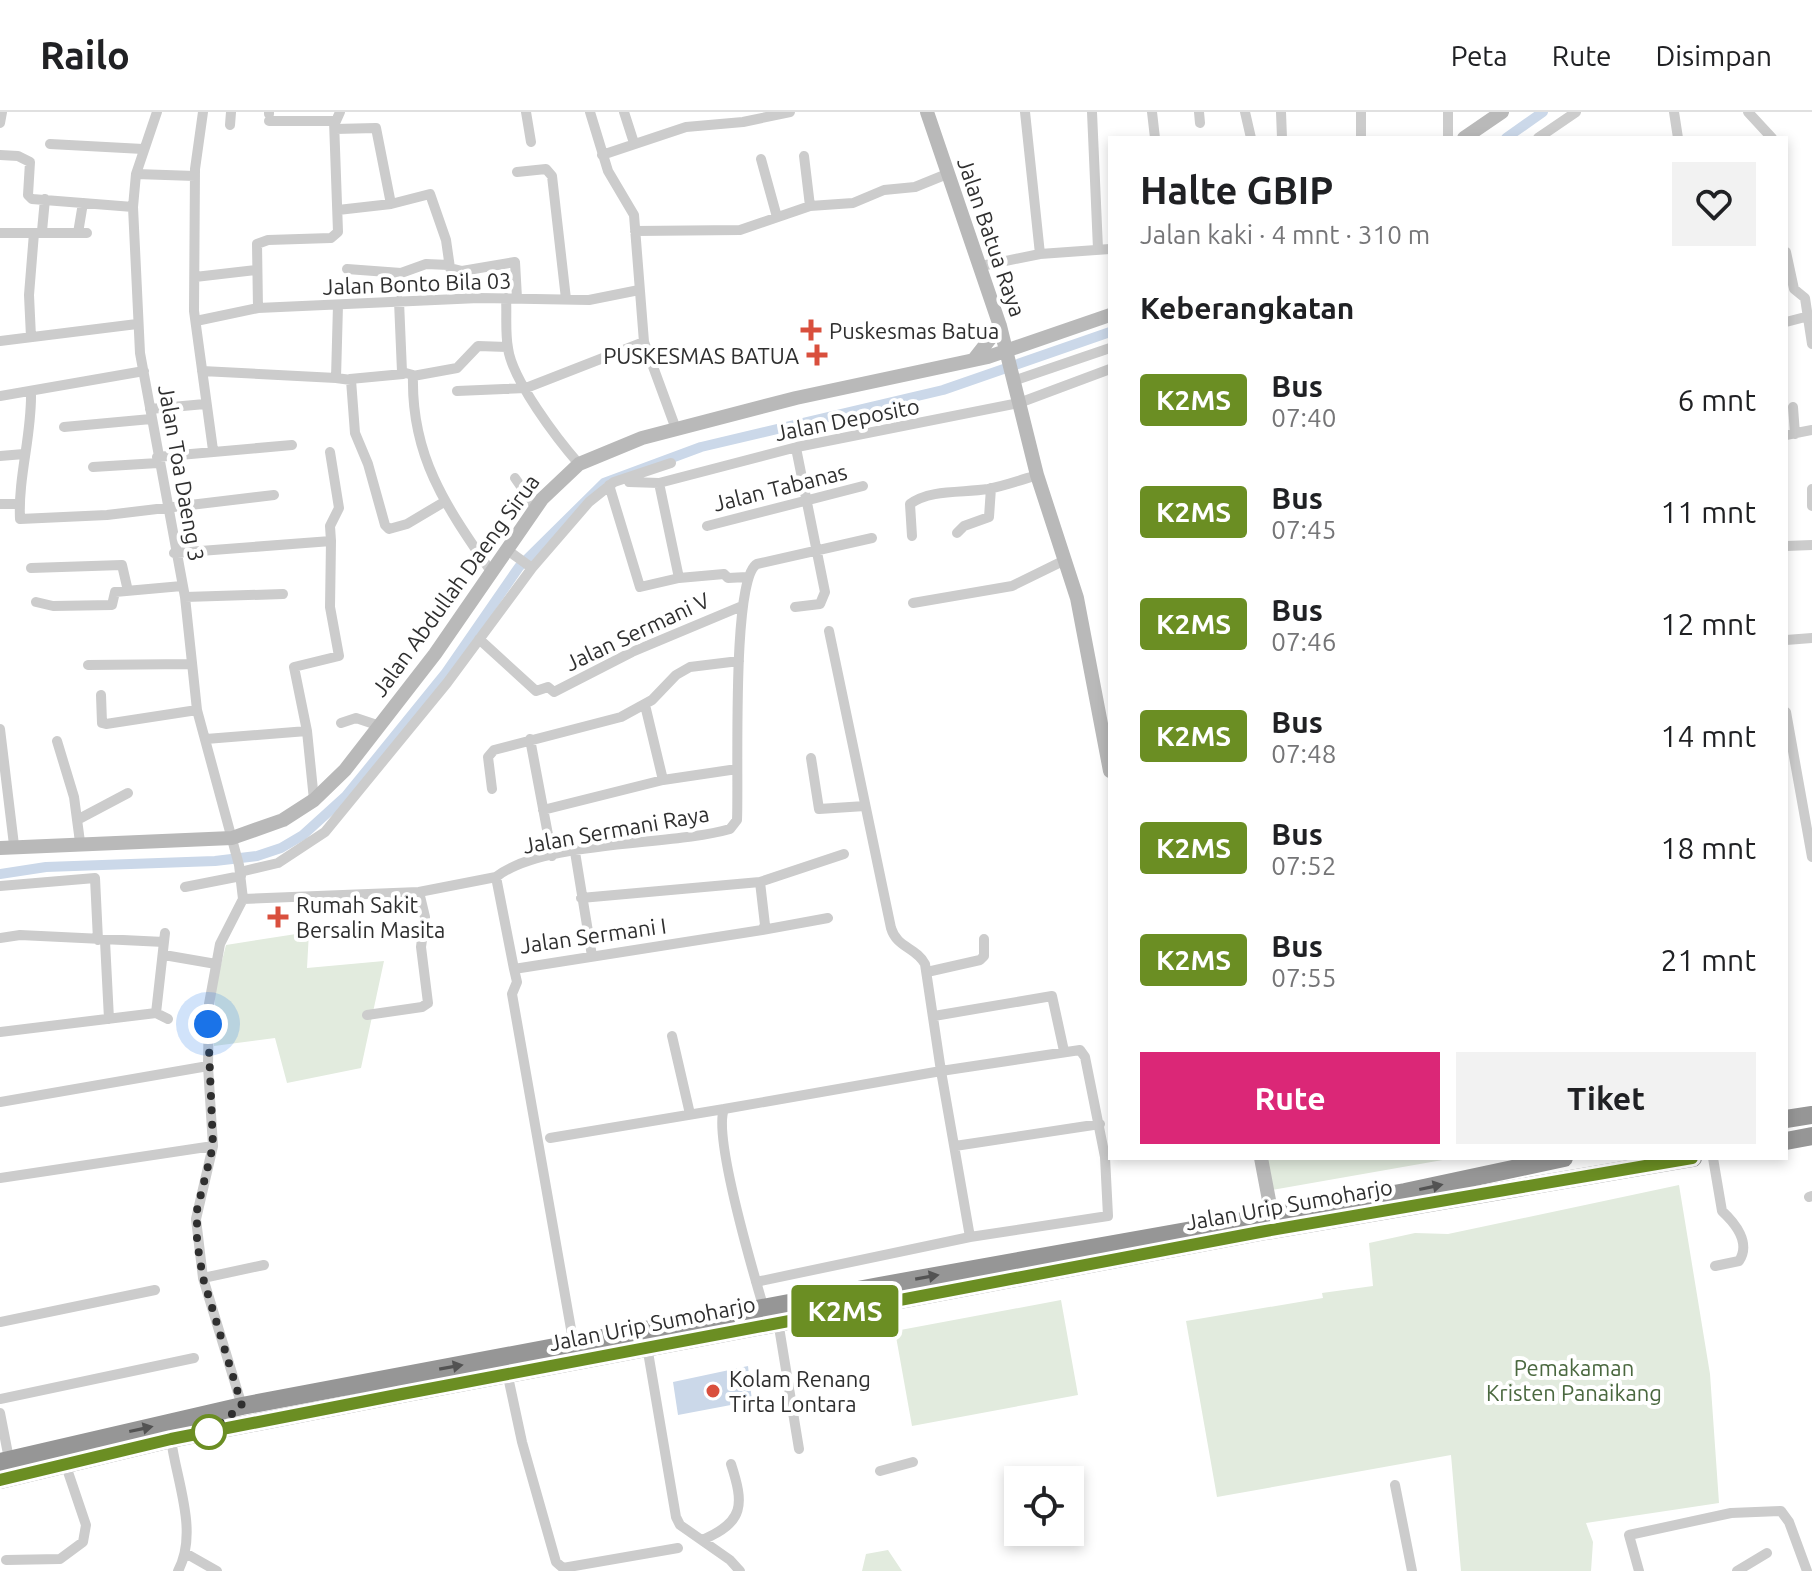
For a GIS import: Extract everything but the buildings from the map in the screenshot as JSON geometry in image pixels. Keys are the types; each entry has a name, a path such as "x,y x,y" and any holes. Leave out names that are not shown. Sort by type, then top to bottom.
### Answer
{"highway":[{"path":"1788,1119 1812,1115"},
{"path":"1788,1141 1812,1136"},
{"name":"Jalan Urip Sumoharjo","path":"1147,1247 1272,1216 1555,1160"},
{"name":"Jalan Urip Sumoharjo","path":"5,1469 65,1463 401,1385 646,1341 773,1314 1147,1247 1681,1160"},
{"name":"Jalan Urip Sumoharjo","path":"506,1366 574,1346 646,1341"},
{"name":"Jalan Urip Sumoharjo","path":"5,1469 242,1406 335,1399"}],"main road":[{"name":"Jalan Batua Raya","path":"927,112 1000,326 1037,475 1083,622 1108,761"},
{"path":"1467,136 1502,112"},
{"name":"Jalan Abdullah Daeng Sirua","path":"7,847 80,842 233,841 283,820 314,800 345,770 380,726 509,551 551,488 579,464 642,438 676,429 1008,354 1108,316"},
{"path":"971,361 987,347 1000,326"},
{"path":"1261,1160 1272,1216"}],"street":[{"path":"0,123 2,112"},
{"name":"Jalan Toa Daeng 3","path":"157,112 136,174 133,207 137,324 157,460 184,592 197,710 233,841 243,899"},
{"path":"203,112 195,176 196,321 213,450"},
{"path":"230,125 231,112"},
{"path":"526,112 531,142"},
{"path":"590,112 602,155 634,215 644,342 676,429"},
{"path":"624,112 634,143"},
{"path":"602,155 723,118 790,112"},
{"path":"1025,112 1040,254"},
{"path":"981,266 1040,254 1104,249 1092,112"},
{"path":"1152,112 1155,136"},
{"path":"1245,112 1251,136"},
{"path":"1281,112 1282,136"},
{"path":"1361,112 1361,136"},
{"path":"1448,112 1448,136"},
{"path":"1541,136 1576,112"},
{"path":"1674,112 1678,136"},
{"path":"1748,112 1770,136"},
{"path":"269,116 336,121 377,129 391,204"},
{"path":"258,308 257,244 268,240 331,238 338,232 336,121"},
{"path":"50,144 143,149"},
{"path":"0,155 18,156 30,162 28,195 133,207"},
{"path":"804,156 810,206"},
{"path":"761,159 777,217"},
{"path":"517,172 544,169 552,175 566,299"},
{"path":"136,174 195,176"},
{"path":"635,231 729,231 810,206 853,203 884,190 919,186 947,174"},
{"path":"1097,187 1108,187"},
{"path":"338,210 391,204 431,194 446,240 449,265"},
{"path":"31,337 29,295 45,199"},
{"path":"0,233 83,233 83,203"},
{"path":"1788,261 1794,289 1805,298 1812,344"},
{"path":"347,269 401,273 426,264 449,265 462,271 515,262 507,347 516,373 562,444 579,464"},
{"path":"195,277 256,270"},
{"name":"Jalan Bonto Bila 03","path":"196,321 258,308 512,298 589,300 639,290"},
{"path":"399,301 423,459 444,502 492,573"},
{"path":"336,378 338,305"},
{"path":"1788,321 1809,316"},
{"path":"0,341 137,324"},
{"path":"457,391 526,388 644,342"},
{"path":"202,371 350,379 408,375 457,368 478,346 507,347"},
{"path":"1013,379 1108,349"},
{"name":"Jalan Deposito","path":"608,491 633,480 661,481 796,448 1019,403 1108,370"},
{"path":"0,396 144,371"},
{"path":"350,379 355,433 368,464 387,528 407,524 444,502"},
{"path":"31,392 32,427 24,454 20,519 31,521 274,495"},
{"path":"64,427 205,404"},
{"path":"1793,407 1790,435 1812,430"},
{"path":"93,467 213,450 292,445"},
{"path":"795,607 820,604 824,600 818,549 796,448"},
{"path":"314,800 307,731 294,667 339,656 330,607 330,526 339,508 330,452"},
{"path":"0,456 24,454"},
{"path":"185,887 278,863 325,832 389,758 479,639 529,566 608,491 666,464 661,481 679,578"},
{"path":"912,536 909,511 913,501 930,493 941,496 991,488 1037,475"},
{"path":"515,478 536,508"},
{"name":"Jalan Tabanas","path":"707,526 863,486"},
{"path":"957,533 962,527 989,517 991,488"},
{"path":"1812,489 1812,506"},
{"path":"608,491 640,587 679,578 724,574 728,578 747,577"},
{"path":"0,504 19,504"},
{"path":"818,549 872,538"},
{"path":"174,553 331,541"},
{"path":"1788,546 1812,545"},
{"name":"Jalan Sermani Raya","path":"243,899 419,892 496,877 504,871 552,856 730,829 737,820 739,661 747,577 755,565 818,549"},
{"path":"509,551 529,566"},
{"path":"913,603 1012,586 1063,561"},
{"path":"31,568 122,565 128,591"},
{"path":"36,602 53,606 112,605 115,592 128,591 283,594"},
{"name":"Jalan Sermani V","path":"479,639 536,691 552,688 554,692 632,652 742,606"},
{"path":"829,631 893,936 901,945 920,955 927,972 970,1237"},
{"path":"1788,640 1812,638"},
{"path":"492,789 489,754 530,739 605,721 645,705 690,667 739,661"},
{"path":"88,665 191,664"},
{"path":"101,695 102,723 106,724 197,710"},
{"path":"645,705 663,780"},
{"path":"341,723 356,718 380,726"},
{"path":"1788,723 1812,857"},
{"path":"0,729 7,847"},
{"path":"206,739 307,731"},
{"path":"530,739 552,856"},
{"path":"57,741 74,797 80,842"},
{"path":"811,758 818,808 865,806"},
{"path":"543,810 663,780 737,769"},
{"path":"77,820 128,793"},
{"path":"1788,797 1801,797"},
{"path":"575,852 592,956"},
{"path":"581,898 760,882 844,854"},
{"name":"Jalan Sermani I","path":"496,877 514,969 828,918"},
{"path":"0,886 95,878 109,1019"},
{"path":"760,882 763,928"},
{"path":"367,1015 422,1007 428,1003 421,947 425,917 419,892"},
{"path":"242,1406 203,1278 196,1219 213,1146 208,1066 209,1004 225,932 243,899"},
{"path":"0,938 31,935 101,940 164,937 156,1013"},
{"path":"927,972 980,960 984,956 984,939"},
{"path":"164,955 216,964"},
{"path":"514,969 517,982 512,994 574,1346"},
{"path":"934,1016 1052,996 1064,1051"},
{"path":"0,1032 156,1013 168,1019"},
{"path":"672,1036 690,1114"},
{"path":"550,1138 1064,1051 1084,1053 1100,1124 1108,1185 1108,1216 970,1237 756,1282"},
{"path":"0,1102 208,1066"},
{"path":"724,1109 722,1127 738,1216 756,1282 773,1314 799,1449"},
{"path":"955,1146 1100,1124"},
{"path":"0,1178 213,1146"},
{"path":"1713,1160 1722,1211 1738,1225 1743,1253 1739,1261 1715,1266"},
{"path":"203,1278 264,1265"},
{"path":"0,1322 155,1290"},
{"path":"646,1341 676,1517 740,1571"},
{"path":"0,1399 194,1358"},
{"path":"506,1366 556,1562 564,1570 678,1548"},
{"path":"0,1413 5,1469"},
{"path":"171,1439 186,1525 187,1554 178,1571"},
{"path":"880,1471 913,1462"},
{"path":"6,1560 60,1559 83,1542 86,1525 65,1463"},
{"path":"702,1540 727,1526 738,1512 741,1495 731,1464"},
{"path":"1395,1485 1412,1571"},
{"path":"1639,1571 1629,1535 1731,1513 1781,1511 1786,1516 1807,1571"},
{"path":"1737,1571 1767,1553"},
{"path":"187,1554 217,1571"}],"green space":[{"path":"309,932 307,968 384,961 361,1068 287,1083 275,1038 214,1046 215,988 226,945"},
{"path":"1267,1160 1443,1160 1272,1190"},
{"name":"Pemakaman Kristen Panaikang","path":"1679,1185 1710,1374 1719,1503 1586,1523 1593,1542 1591,1571 1461,1571 1451,1455 1217,1497 1186,1321 1323,1298 1322,1293 1373,1286 1369,1243 1415,1233 1448,1234"},
{"path":"1061,1300 1078,1395 912,1426 895,1331"},
{"path":"888,1550 902,1571 862,1571 866,1554"}],"water":[{"name":"Kolam Renang Tirta Lontara","path":"748,1366 752,1401 678,1415 673,1382"}],"waterway":[{"path":"1509,136 1543,112"},
{"path":"0,874 46,867 215,861 257,856 281,848 303,835 346,796 445,674 519,567 604,483 701,447 943,390 1108,333"}],"bus line":[{"name":"K2MS","path":"0,1480 27,1471 171,1439 648,1350 1005,1279 1680,1160"}],"place":[{"name":"Puskesmas Batua","path":"811,330"},
{"name":"PUSKESMAS BATUA","path":"817,355"},
{"name":"Rumah Sakit Bersalin Masita","path":"278,917"},
{"name":"Kolam Renang Tirta Lontara","path":"713,1391"}],"route":[{"path":"208,1024 213,1146 197,1210 197,1242 203,1278 242,1406 209,1432"}]}
